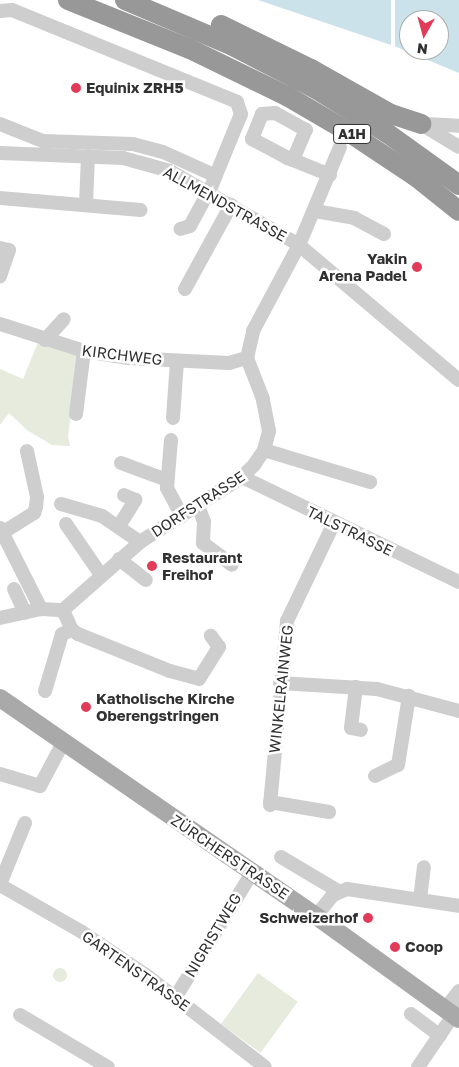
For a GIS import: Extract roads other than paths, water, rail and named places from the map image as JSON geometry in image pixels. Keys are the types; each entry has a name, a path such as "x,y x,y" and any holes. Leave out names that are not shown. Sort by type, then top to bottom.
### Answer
{"highway":[{"name":"A1H","path":"68,0 190,49 287,96 367,143 459,211"},
{"name":"A1H","path":"125,0 231,45 316,89 387,132 459,185"},
{"path":"149,0 243,35 391,114 421,124"}],"main road":[{"name":"ZÜRCHERSTRASSE","path":"0,698 454,1012"}],"street":[{"path":"0,11 12,10 237,102 241,114 216,176 190,226 180,229"},
{"path":"0,124 43,141 133,144 163,152 216,176"},
{"path":"421,124 459,126"},
{"path":"421,124 459,147"},
{"path":"246,358 259,318 299,245 315,211 340,147"},
{"name":"ALLMENDSTRASSE","path":"0,153 88,156 137,161 170,171 299,245 459,380"},
{"path":"86,204 88,156"},
{"path":"293,160 330,175"},
{"path":"0,198 140,210"},
{"path":"185,289 231,205"},
{"path":"315,211 354,218 384,234"},
{"path":"0,248 9,250 0,276"},
{"path":"45,340 64,319"},
{"name":"KIRCHWEG","path":"0,324 84,351 178,361 230,362 246,358"},
{"path":"76,414 84,351"},
{"name":"DORFSTRASSE","path":"63,610 140,542 242,477 264,450 269,420 246,358"},
{"path":"173,418 178,361"},
{"path":"171,440 168,480 171,498 182,516"},
{"path":"264,450 370,482"},
{"path":"27,451 37,497 36,507 34,512 1,530 41,609"},
{"path":"122,463 168,480"},
{"name":"TALSTRASSE","path":"242,477 459,582"},
{"path":"119,526 135,500 124,495"},
{"path":"61,504 102,516 140,542"},
{"path":"198,506 204,522 203,543 232,565"},
{"name":"WINKELRAINWEG","path":"329,812 270,803 287,621 334,523"},
{"path":"66,524 101,575"},
{"path":"119,559 146,580"},
{"path":"14,589 25,613"},
{"path":"0,618 41,609 63,610 72,630 170,671 199,679 219,646 211,636"},
{"path":"45,690 62,634 72,630"},
{"path":"280,683 356,687 409,696 459,711"},
{"path":"356,687 351,728 361,730"},
{"path":"375,776 398,765 409,696"},
{"path":"0,774 40,786 63,742"},
{"path":"0,884 25,823"},
{"path":"281,857 338,891 360,890 420,898 459,906"},
{"path":"420,898 424,867"},
{"name":"NIGRISTWEG","path":"175,998 252,872"},
{"name":"GARTENSTRASSE","path":"0,884 82,932 175,998 265,1067"},
{"path":"316,916 338,891"},
{"path":"418,1067 454,1012 459,991"},
{"path":"412,1014 440,1036"},
{"path":"20,1015 108,1067"}],"water":[{"path":"258,0 459,0 459,73 428,60 449,60 449,10 399,10 399,48"}],"place":[{"name":"Equinix ZRH5","path":"76,88"},
{"name":"Yakin Arena Padel","path":"417,267"},
{"name":"Restaurant Freihof","path":"152,566"},
{"name":"Katholische Kirche Oberengstringen","path":"86,707"},
{"name":"Schweizerhof","path":"368,918"},
{"name":"Coop","path":"395,947"}]}
